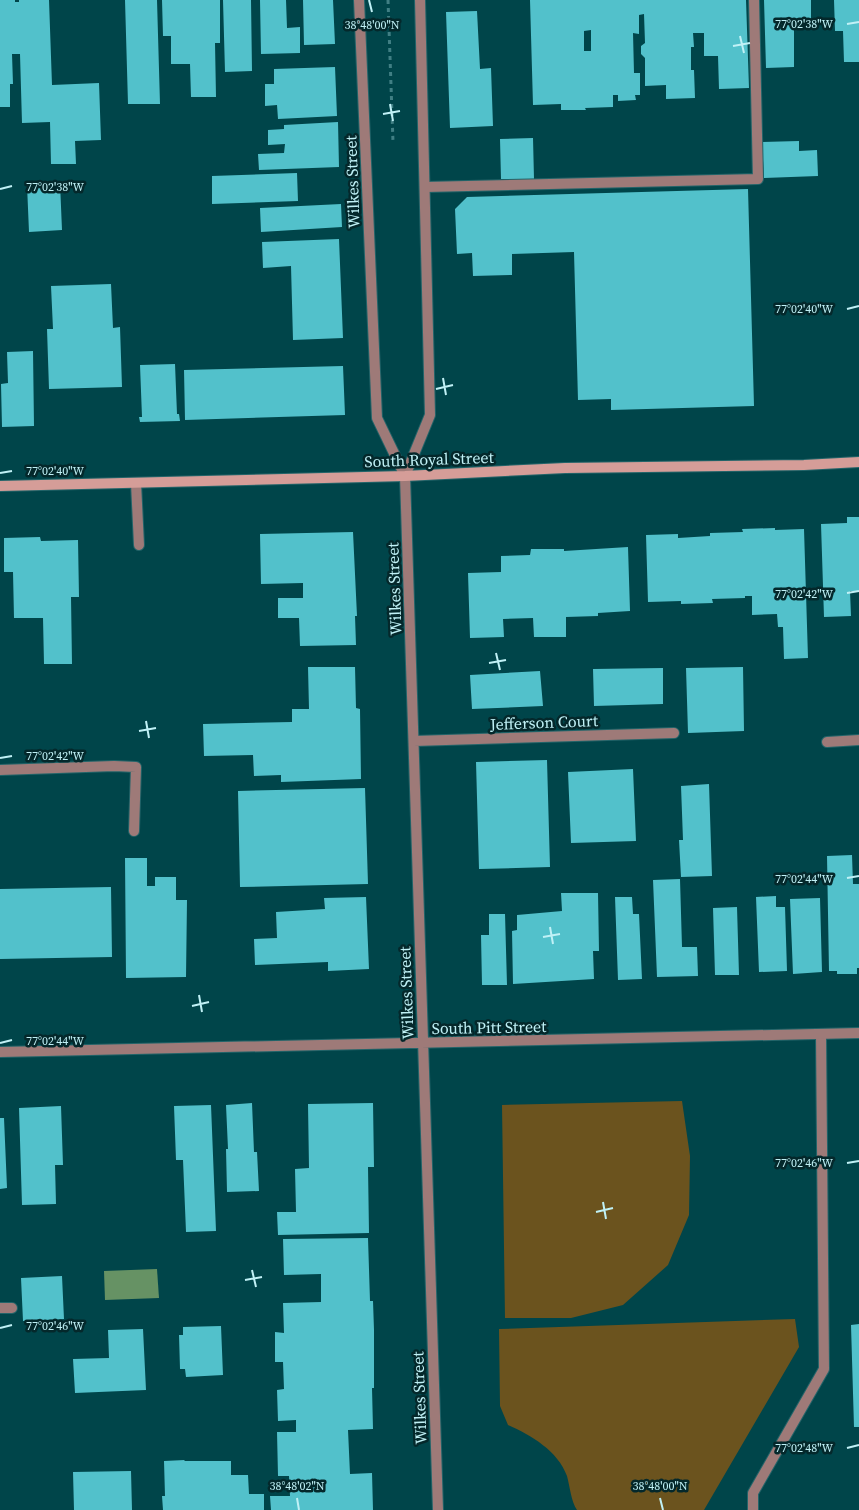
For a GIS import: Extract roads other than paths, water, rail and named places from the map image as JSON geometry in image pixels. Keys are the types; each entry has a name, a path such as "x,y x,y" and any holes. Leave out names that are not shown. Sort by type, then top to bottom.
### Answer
{"main road":[{"name":"South Royal Street","path":"0,486 406,476 565,468 804,465 859,462"}],"street":[{"name":"Wilkes Street","path":"359,0 377,418 406,476"},
{"name":"Wilkes Street","path":"420,0 430,415 406,476 438,1510"},
{"path":"425,187 758,178 754,0"},
{"path":"136,483 139,545"},
{"name":"Jefferson Court","path":"414,741 674,733"},
{"path":"827,742 859,740"},
{"path":"0,770 136,766 134,831"},
{"name":"South Pitt Street","path":"0,1052 859,1033"},
{"path":"753,1510 752,1493 824,1369 821,1034"},
{"path":"0,1308 12,1308"}]}
